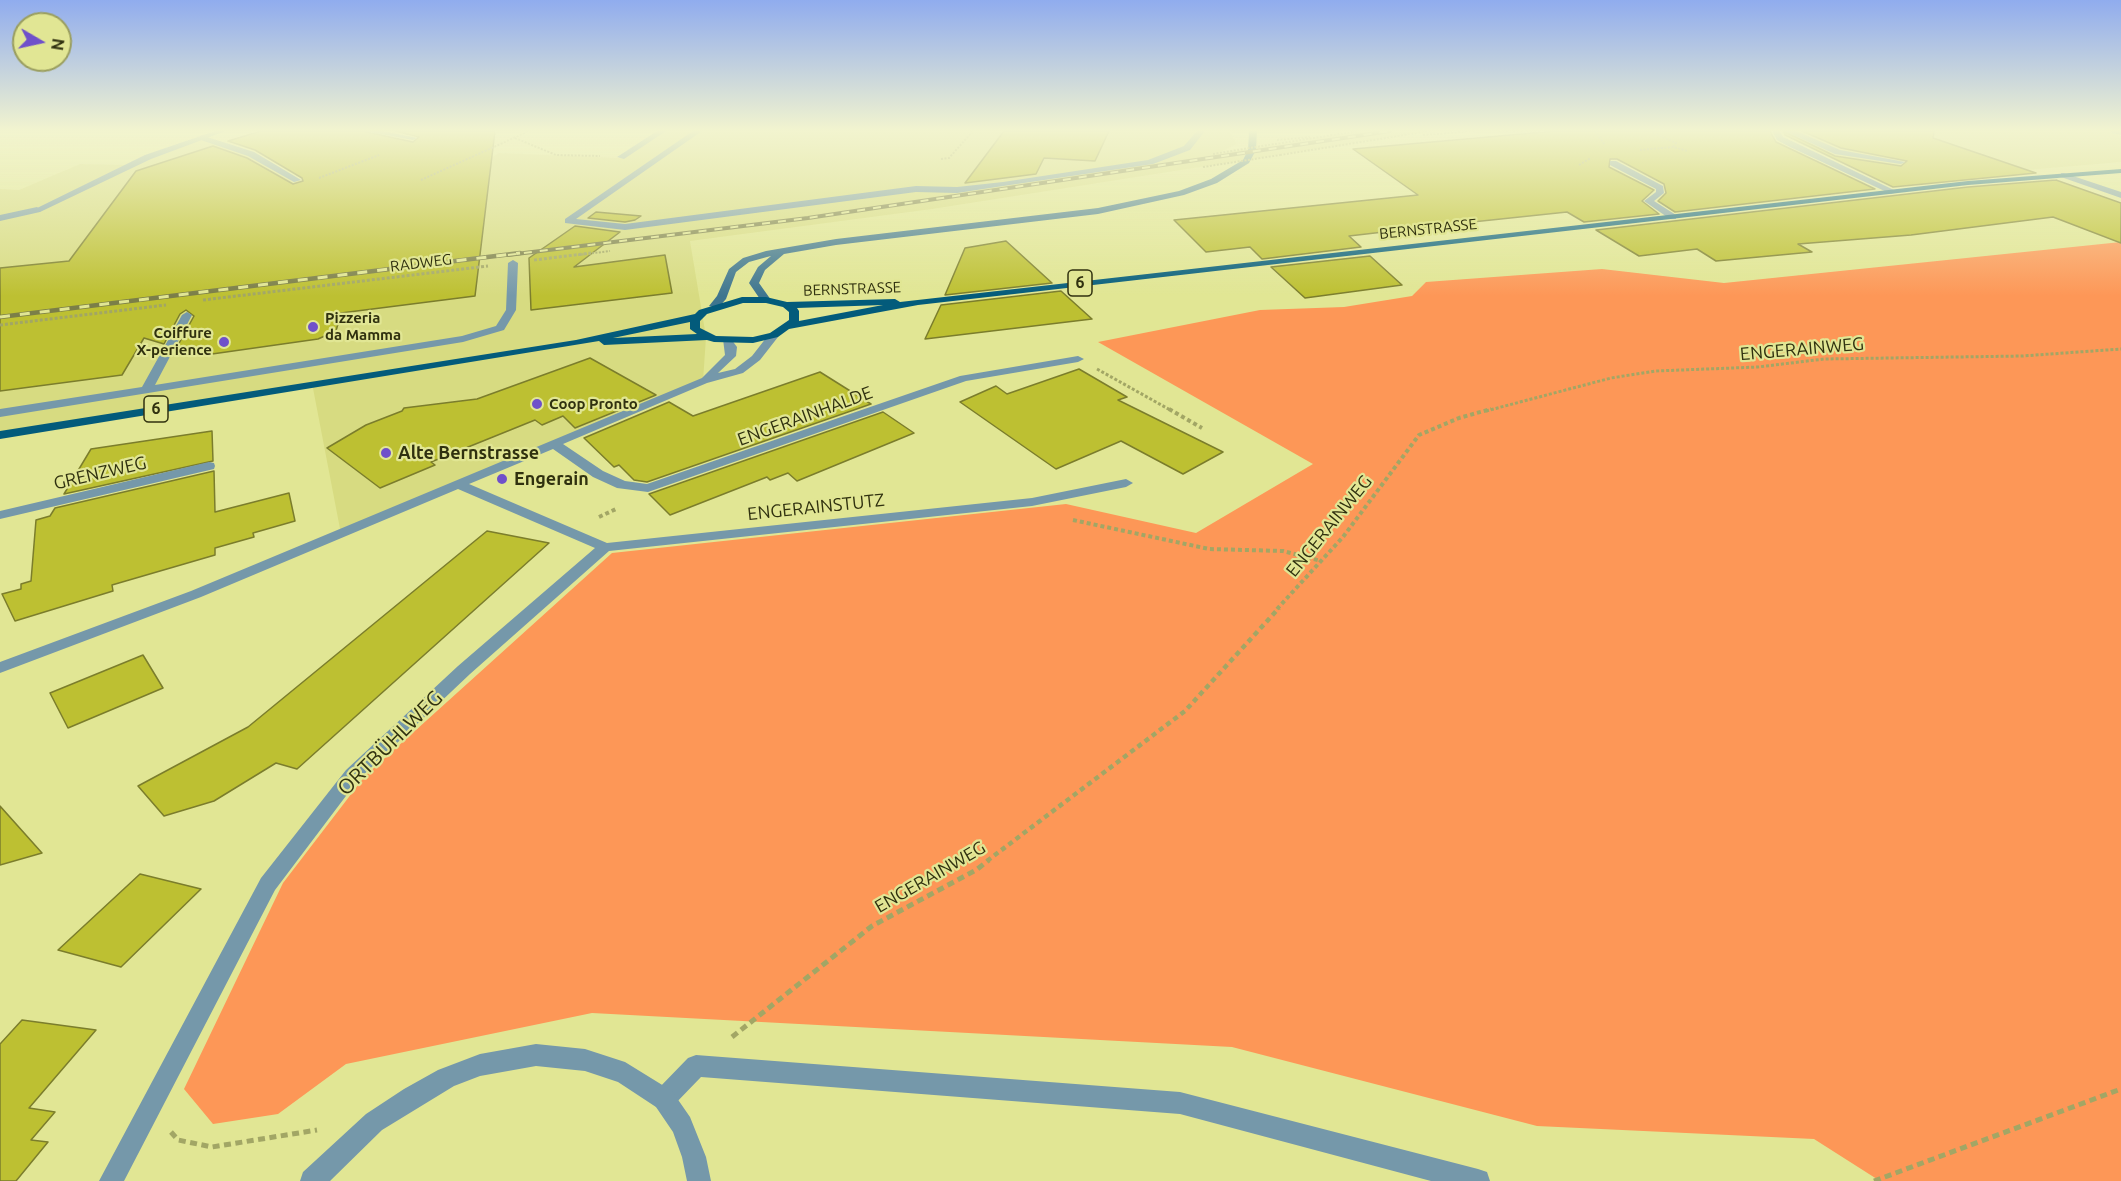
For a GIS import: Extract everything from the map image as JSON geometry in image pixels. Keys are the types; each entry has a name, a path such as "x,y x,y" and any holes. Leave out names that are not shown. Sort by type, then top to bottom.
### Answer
{"main road":[{"path":"787,305 795,315 789,326 774,335 753,340 727,341 706,337 695,329 698,317 722,297 732,271 746,260 785,250 836,242 1077,214 1152,201 1199,186"},
{"name":"BERNSTRASSE","path":"789,326 918,302 1953,186"},
{"path":"766,300 756,287 757,276 771,259 785,250"},
{"name":"BERNSTRASSE","path":"714,306 742,300 766,300 787,305 820,306 868,301 918,302"},
{"name":"6","path":"0,435 576,343 698,317"},
{"name":"6","path":"576,343 706,337"}],"street":[{"path":"0,218 37,210 87,186"},
{"path":"619,186 568,222 625,227 916,189 984,186"},
{"path":"1656,186 1660,188 1660,193 1648,201 1673,217"},
{"path":"1881,186 1894,192"},
{"path":"2098,186 2119,193"},
{"path":"0,231 16,214"},
{"path":"0,413 463,339 500,328 511,310 513,263"},
{"path":"147,388 187,315"},
{"path":"0,668 196,594 703,381 748,365 774,335"},
{"path":"703,381 730,356 731,347 727,341"},
{"name":"ENGERAINHALDE","path":"554,444 614,482 635,489 648,488 964,378 1078,359"},
{"name":"GRENZWEG","path":"0,515 209,466"},
{"name":"ENGERAINSTUTZ","path":"605,547 1032,502 1126,483"},
{"path":"458,484 605,547"},
{"name":"ORTBÜHLWEG","path":"111,1181 268,884 352,775 464,670 605,547"},
{"path":"312,1181 374,1122 412,1097 446,1078 480,1065 536,1055 585,1060 625,1073 664,1099 682,1125 694,1157 699,1181"},
{"path":"664,1099 696,1066 1180,1103 1478,1181"}],"path":[{"name":"RADWEG","path":"200,301 615,250"},
{"path":"0,325 177,304"},
{"name":"ENGERAINWEG","path":"696,1066 872,926 976,870 1185,711 1343,537 1419,435 1459,418 1611,378 1656,371 1758,367 1824,359 2022,356 2121,349"},
{"path":"1078,359 1202,428"},
{"path":"1070,519 1209,549 1283,551 1322,561"},
{"path":"1874,1181 2121,1089"},
{"path":"164,1124 178,1140 212,1147 374,1122"}],"shaded area":[{"path":"28,186 1078,186 932,209 690,241 706,337 703,381 341,534 312,383 0,435 0,189 19,190"},
{"path":"2121,242 2121,1181 1880,1181 1814,1139 1537,1126 1232,1047 592,1013 346,1064 278,1114 213,1124 184,1089 283,883 365,776 612,553 1066,504 1196,533 1313,464 1098,342 1260,310 1344,307 1412,296 1426,282 1602,269 1724,283"}],"building":[{"path":"125,186 488,186 475,296 341,313 336,331 318,339 205,355 177,347 194,316 186,310 180,314 164,344 144,338 122,375 0,391 0,268 69,261"},
{"path":"1405,186 1646,186 1654,190 1642,201 1659,214 1584,222 1567,212 1444,225 1349,236 1361,247 1262,259 1250,247 1206,252 1174,220 1418,195"},
{"path":"1664,186 1869,186 1875,189 1675,212 1658,201 1666,193"},
{"path":"2073,186 2121,203 2121,243 2053,217 1911,235 1798,244 1812,252 1716,261 1697,249 1639,256 1596,230 1968,187"},
{"path":"596,212 641,216 625,222 588,218"},
{"path":"575,226 620,232 574,267 665,255 672,293 531,310 529,258"},
{"path":"1006,241 1052,283 945,295 965,248"},
{"path":"1370,256 1402,285 1305,298 1271,267"},
{"path":"1061,291 1092,319 925,339 941,305"},
{"path":"590,358 656,395 575,428 563,416 542,425 535,420 431,462 435,465 380,488 327,448 366,425 402,411 404,408 477,399"},
{"path":"1079,369 1127,397 1118,400 1223,452 1183,474 1121,441 1056,469 960,402 996,386 1007,394"},
{"path":"820,372 871,404 647,482 634,480 619,465 614,467 584,438 669,402 693,416"},
{"path":"883,412 914,433 797,481 788,473 770,480 767,477 670,515 649,494"},
{"path":"212,431 213,461 64,494 91,449"},
{"path":"214,471 215,512 289,493 295,521 253,533 254,537 215,548 215,555 112,585 113,591 15,621 2,594 21,589 21,584 31,581 36,520 50,516 55,508"},
{"path":"487,531 549,543 297,769 276,763 214,801 164,816 138,786 248,727"},
{"path":"143,655 163,688 68,728 50,693"},
{"path":"0,806 42,853 0,865"},
{"path":"140,874 201,889 121,967 58,950"},
{"path":"22,1020 96,1030 29,1108 55,1112 31,1140 48,1142 16,1181 0,1181 0,1044"}],"railway":[{"path":"508,255 808,218 1021,186"},
{"path":"0,317 520,253"}],"place":[{"name":"Pizzeria da Mamma","path":"313,327"},
{"name":"Coiffure X-perience","path":"224,342"},
{"name":"Coop Pronto","path":"537,404"},
{"name":"Alte Bernstrasse","path":"386,453"},
{"name":"Engerain","path":"502,479"}]}
